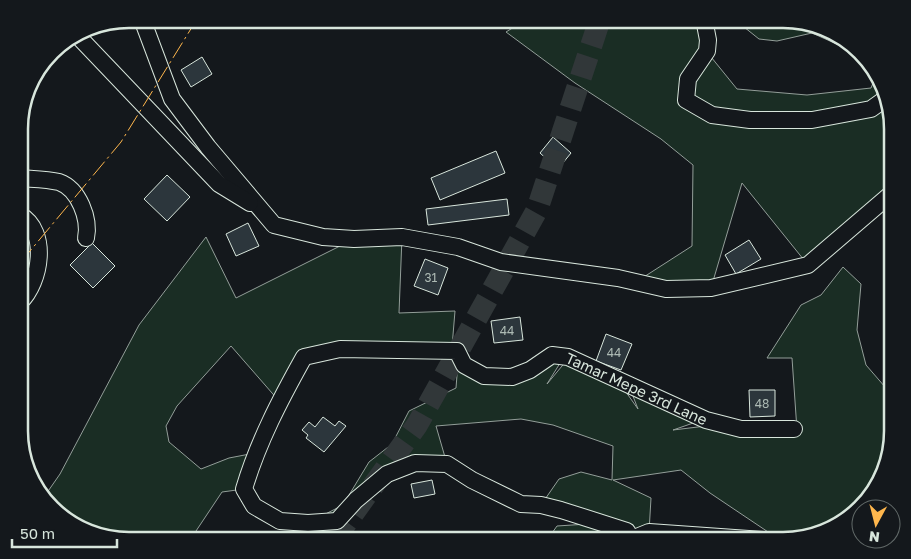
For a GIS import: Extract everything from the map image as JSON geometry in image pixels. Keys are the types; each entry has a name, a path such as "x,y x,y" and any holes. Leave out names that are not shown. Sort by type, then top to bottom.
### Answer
{"street":[{"path":"145,28 172,99 258,208 274,225 323,236 354,239 402,237 458,246 501,262 618,278 666,289 711,288 808,265 883,202"},
{"path":"706,28 708,40 706,52 688,79 686,100 712,115 750,120 812,120 871,109 880,103"},
{"path":"81,39 219,184 258,208"},
{"path":"28,179 60,183 79,199 88,228 86,238"},
{"path":"28,219 37,237 38,266 31,289 28,293"},
{"name":"Tamar Mepe 3rd Lane","path":"629,531 542,505 521,504 472,480 447,464 415,463 387,474 356,500 337,521 308,523 280,520 254,506 244,489 255,453 279,401 304,357 340,349 457,351 464,365 484,376 512,377 530,370 552,355 568,357 706,420 741,429 794,429"}],"green space":[{"path":"512,28 705,28 707,52 737,89 807,95 871,88 873,84 882,109 883,201 808,265 742,183 711,288 636,282 692,246 693,165 661,139 575,83 506,32"},
{"path":"745,28 796,28 821,35 840,46 812,33 777,41 759,39"},
{"path":"206,237 236,298 354,239 402,237 399,313 455,311 452,347 304,357 279,401 231,346 177,406 166,426 169,442 201,469 229,458 255,453 244,489 222,492 195,532 128,532 102,528 72,515 48,491 60,474 139,325"},
{"path":"843,267 861,284 857,330 866,365 883,385 882,450 876,469 863,492 857,499 851,499 851,505 844,511 821,524 802,530 767,531 710,493 681,470 613,480 651,498 649,531 553,531 557,526 603,523 541,505 559,479 581,472 612,480 613,446 553,425 521,419 436,426 447,464 415,463 337,521 308,523 343,505 369,462 392,444 409,411 456,388 458,362 483,378 562,360 547,384 567,360 621,385 638,409 631,391 699,421 673,430 706,426 797,430 792,358 767,358 801,305 821,295"}],"building":[{"path":"202,57 212,74 191,87 181,70"},
{"path":"553,137 571,153 558,169 540,153"},
{"path":"496,151 505,173 440,200 431,178"},
{"path":"167,175 190,197 167,221 144,199"},
{"path":"507,199 509,215 428,225 426,209"},
{"path":"248,223 259,246 236,256 226,234"},
{"path":"749,240 761,259 736,274 725,255"},
{"path":"92,243 115,266 93,288 70,265"},
{"path":"425,259 448,268 438,295 414,286"},
{"path":"520,317 523,340 494,343 491,321"},
{"path":"606,334 632,344 621,370 596,361"},
{"path":"749,390 775,390 775,416 750,417"},
{"path":"323,417 335,426 339,421 346,426 324,452 306,438 308,435 302,430 309,422 315,427"},
{"path":"432,480 435,494 414,498 411,484"}],"tunnel":[{"path":"340,532 417,425 537,210 597,28"}],"power":[{"path":"28,253 121,142 191,28"}]}
